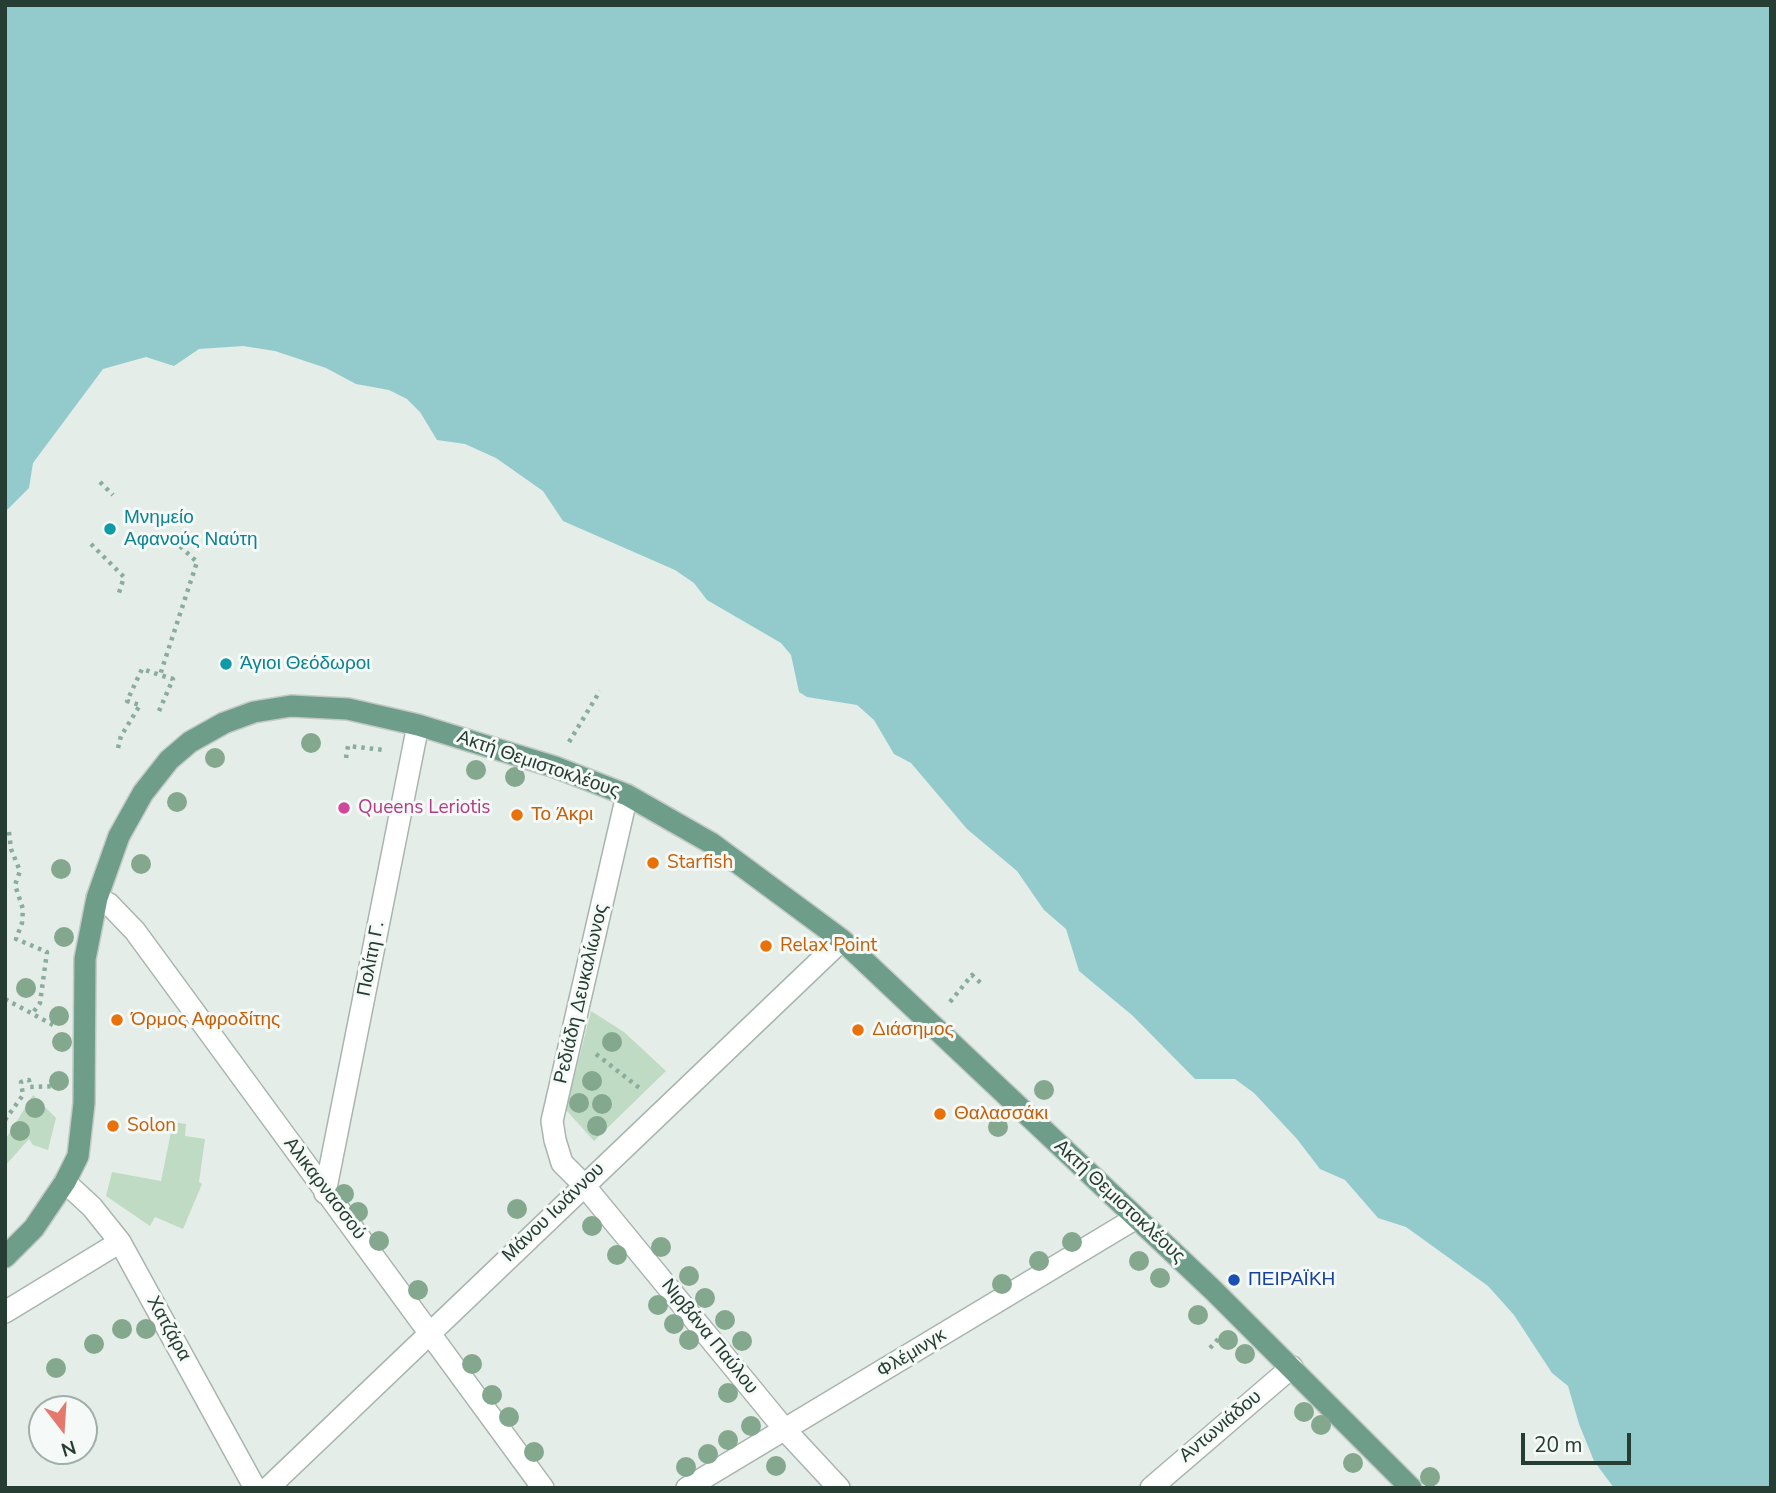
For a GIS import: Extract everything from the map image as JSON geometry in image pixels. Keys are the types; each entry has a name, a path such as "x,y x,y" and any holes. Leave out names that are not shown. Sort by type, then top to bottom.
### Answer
{"main road":[{"name":"Ακτή Θεμιστοκλέους","path":"5,1257 34,1228 65,1182 78,1157 83,1120 85,959 97,898 118,836 143,793 169,760 190,742 224,723 254,712 292,706 348,709 418,725 555,767 627,795 711,843 842,940 1292,1367 1411,1488"}],"street":[{"name":"Πολίτη Γ.","path":"325,1193 418,725"},
{"name":"Ρεδιάδη Δευκαλίωνος","path":"583,1184 562,1163 552,1121 627,795"},
{"name":"Αλικαρνασσού","path":"97,898 109,904 135,931 325,1193 431,1331 543,1488"},
{"name":"Μάνου Ιωάννου","path":"268,1488 583,1184 842,940"},
{"name":"Χατζάρα","path":"65,1182 92,1207 120,1242 255,1488"},
{"name":"Νιρβάνα Παύλου","path":"583,1184 786,1431 839,1488"},
{"name":"Φλέμινγκ","path":"687,1488 786,1431 1136,1218"},
{"path":"5,1312 120,1242"},
{"name":"Αντωνιάδου","path":"1150,1488 1292,1367"}],"path":[{"path":"100,482 113,495"},
{"path":"160,675 197,562 166,533"},
{"path":"91,544 124,577 118,596"},
{"path":"118,748 121,736 140,705 127,701 142,669 173,679 159,711"},
{"path":"555,767 600,691"},
{"path":"346,758 348,746"},
{"path":"9,832 11,849 20,871 15,885 23,909 22,923 16,939 47,951 40,1003 32,1014"},
{"path":"972,975 983,985"},
{"path":"5,999 57,1027"},
{"path":"573,1036 665,1107"},
{"path":"5,1120 23,1095 21,1082 29,1080 30,1087 61,1087"},
{"path":"1210,1348 1219,1337"}],"green space":[{"path":"591,1011 624,1032 666,1071 594,1141 566,1110"},
{"path":"33,1095 56,1118 48,1150 33,1145 29,1139 5,1166 5,1140"},
{"path":"173,1122 186,1124 185,1136 205,1139 199,1182 202,1184 183,1229 155,1217 150,1226 106,1196 112,1172 161,1181"}],"water":[{"path":"5,5 1771,5 1771,1488 1614,1488 1594,1461 1568,1386 1552,1373 1514,1315 1488,1286 1406,1227 1378,1218 1345,1180 1320,1169 1297,1139 1254,1093 1235,1079 1195,1079 1133,1016 1079,971 1066,929 1044,910 1017,871 967,829 911,763 894,754 874,720 857,705 807,697 799,692 791,655 781,643 707,600 694,583 675,570 563,521 543,491 496,458 465,444 437,440 420,412 407,399 389,390 356,384 326,368 275,351 243,346 199,349 174,366 146,357 103,369 33,463 29,488 5,512"}],"place":[{"name":"Μνημείο Αφανούς Ναύτη","path":"110,529"},
{"name":"Άγιοι Θεόδωροι","path":"226,664"},
{"name":"Queens Leriotis","path":"344,808"},
{"name":"Το Άκρι","path":"517,815"},
{"name":"Starfish","path":"653,863"},
{"name":"Relax Point","path":"766,946"},
{"name":"Όρμος Αφροδίτης","path":"117,1020"},
{"name":"Διάσημος","path":"858,1030"},
{"name":"Θαλασσάκι","path":"940,1114"},
{"name":"Solon","path":"113,1126"},
{"name":"ΠΕΙΡΑΪΚΗ","path":"1234,1280"}]}
